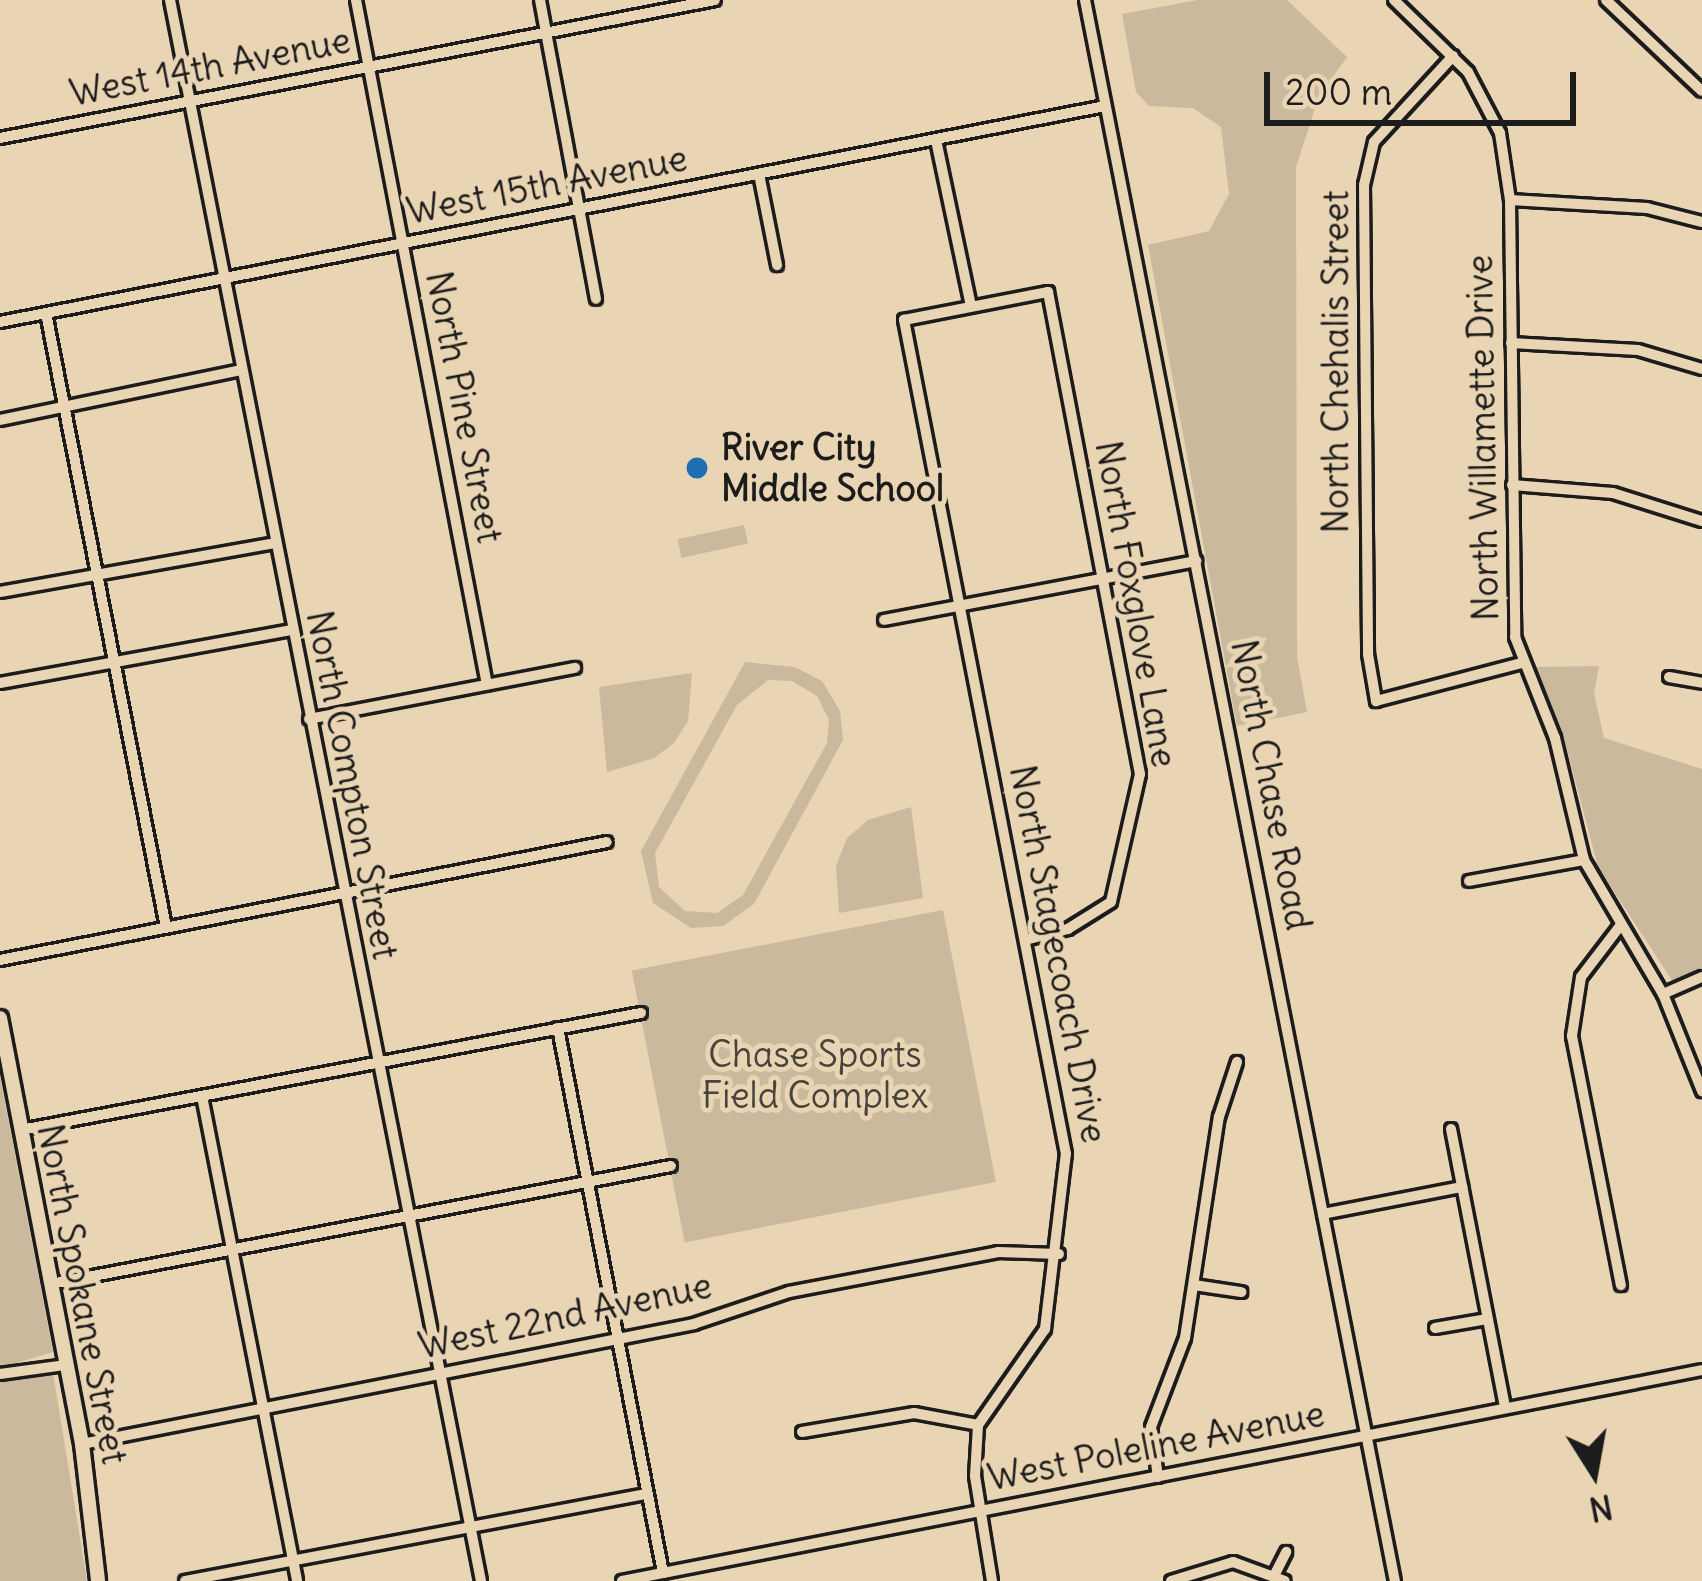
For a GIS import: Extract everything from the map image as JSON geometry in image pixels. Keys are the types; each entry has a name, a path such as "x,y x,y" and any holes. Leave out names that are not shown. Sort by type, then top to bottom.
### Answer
{"main road":[{"name":"North Spokane Street","path":"0,1018 82,1444 98,1581"}],"street":[{"name":"North Compton Street","path":"170,0 481,1581"},
{"name":"North Pine Street","path":"356,0 488,685"},
{"path":"540,0 596,299"},
{"name":"West 14th Avenue","path":"0,138 715,0"},
{"name":"North Chase Road","path":"1085,0 1395,1581"},
{"name":"North Willamette Drive","path":"1394,0 1453,56 1496,121 1510,200 1513,620 1522,663 1555,738 1584,860 1663,994 1702,1091"},
{"path":"1606,0 1702,91"},
{"name":"North Chehalis Street","path":"1453,56 1374,142 1364,184 1367,654 1376,700 1522,663"},
{"name":"West 15th Avenue","path":"0,322 1106,106"},
{"path":"937,140 971,306"},
{"path":"759,174 777,266"},
{"path":"1510,200 1646,208 1702,222"},
{"name":"North Foxglove Lane","path":"971,306 1048,292 1140,774 1124,872 1100,913 1025,940"},
{"name":"North Stagecoach Drive","path":"971,306 904,320 1066,1154 1059,1254 1045,1329 978,1425"},
{"path":"46,313 166,927"},
{"path":"1511,343 1638,350 1702,369"},
{"path":"0,420 242,370"},
{"path":"1512,485 1613,494 1702,521"},
{"path":"0,592 275,543"},
{"path":"884,620 1196,561"},
{"path":"0,683 292,630"},
{"path":"309,719 575,668"},
{"path":"1669,676 1702,683"},
{"path":"0,960 607,842"},
{"path":"1469,881 1584,860"},
{"path":"1620,926 1581,977 1572,1036 1621,1285"},
{"path":"1663,994 1702,977"},
{"path":"21,1130 641,1013"},
{"path":"558,1028 663,1573"},
{"path":"1159,1477 1151,1427 1174,1376 1194,1285 1220,1117 1237,1062"},
{"path":"202,1096 297,1581"},
{"path":"1451,1129 1505,1408"},
{"path":"51,1284 671,1166"},
{"path":"1323,1214 1462,1187"},
{"name":"West 22nd Avenue","path":"82,1444 718,1319 789,1292 998,1252 1059,1254"},
{"path":"1194,1285 1241,1292"},
{"path":"1435,1328 1487,1319"},
{"path":"0,1375 67,1364"},
{"name":"West Poleline Avenue","path":"622,1581 1702,1370"},
{"path":"802,1432 914,1413 978,1425 992,1581"},
{"path":"185,1581 647,1494"},
{"path":"1171,1581 1214,1564 1280,1577 1286,1552"}],"green space":[{"path":"1198,0 1287,0 1347,57 1319,96 1296,167 1297,657 1307,712 1237,726 1148,245 1209,231 1229,194 1221,127 1193,108 1149,106 1136,92 1122,14"},
{"path":"744,525 748,544 681,558 677,539"},
{"path":"745,662 795,667 822,681 840,711 843,740 754,904 723,926 691,928 653,903 641,851","holes":["768,680 792,681 817,696 829,720 827,743 743,895 717,913 685,911 659,887 655,853 737,705"]},
{"path":"1599,666 1594,694 1604,738 1702,769 1702,969 1673,982 1598,867 1563,734 1533,667"},
{"path":"692,673 688,721 674,743 654,758 607,772 599,687"},
{"path":"911,807 923,898 839,913 836,866 847,838 868,820"},
{"name":"Chase Sports Field Complex","path":"943,910 996,1182 685,1242 632,970"},
{"path":"0,1077 53,1352 0,1368"},
{"path":"53,1373 87,1581 0,1581 0,1380"}],"place":[{"name":"River City Middle School","path":"697,468"}]}
